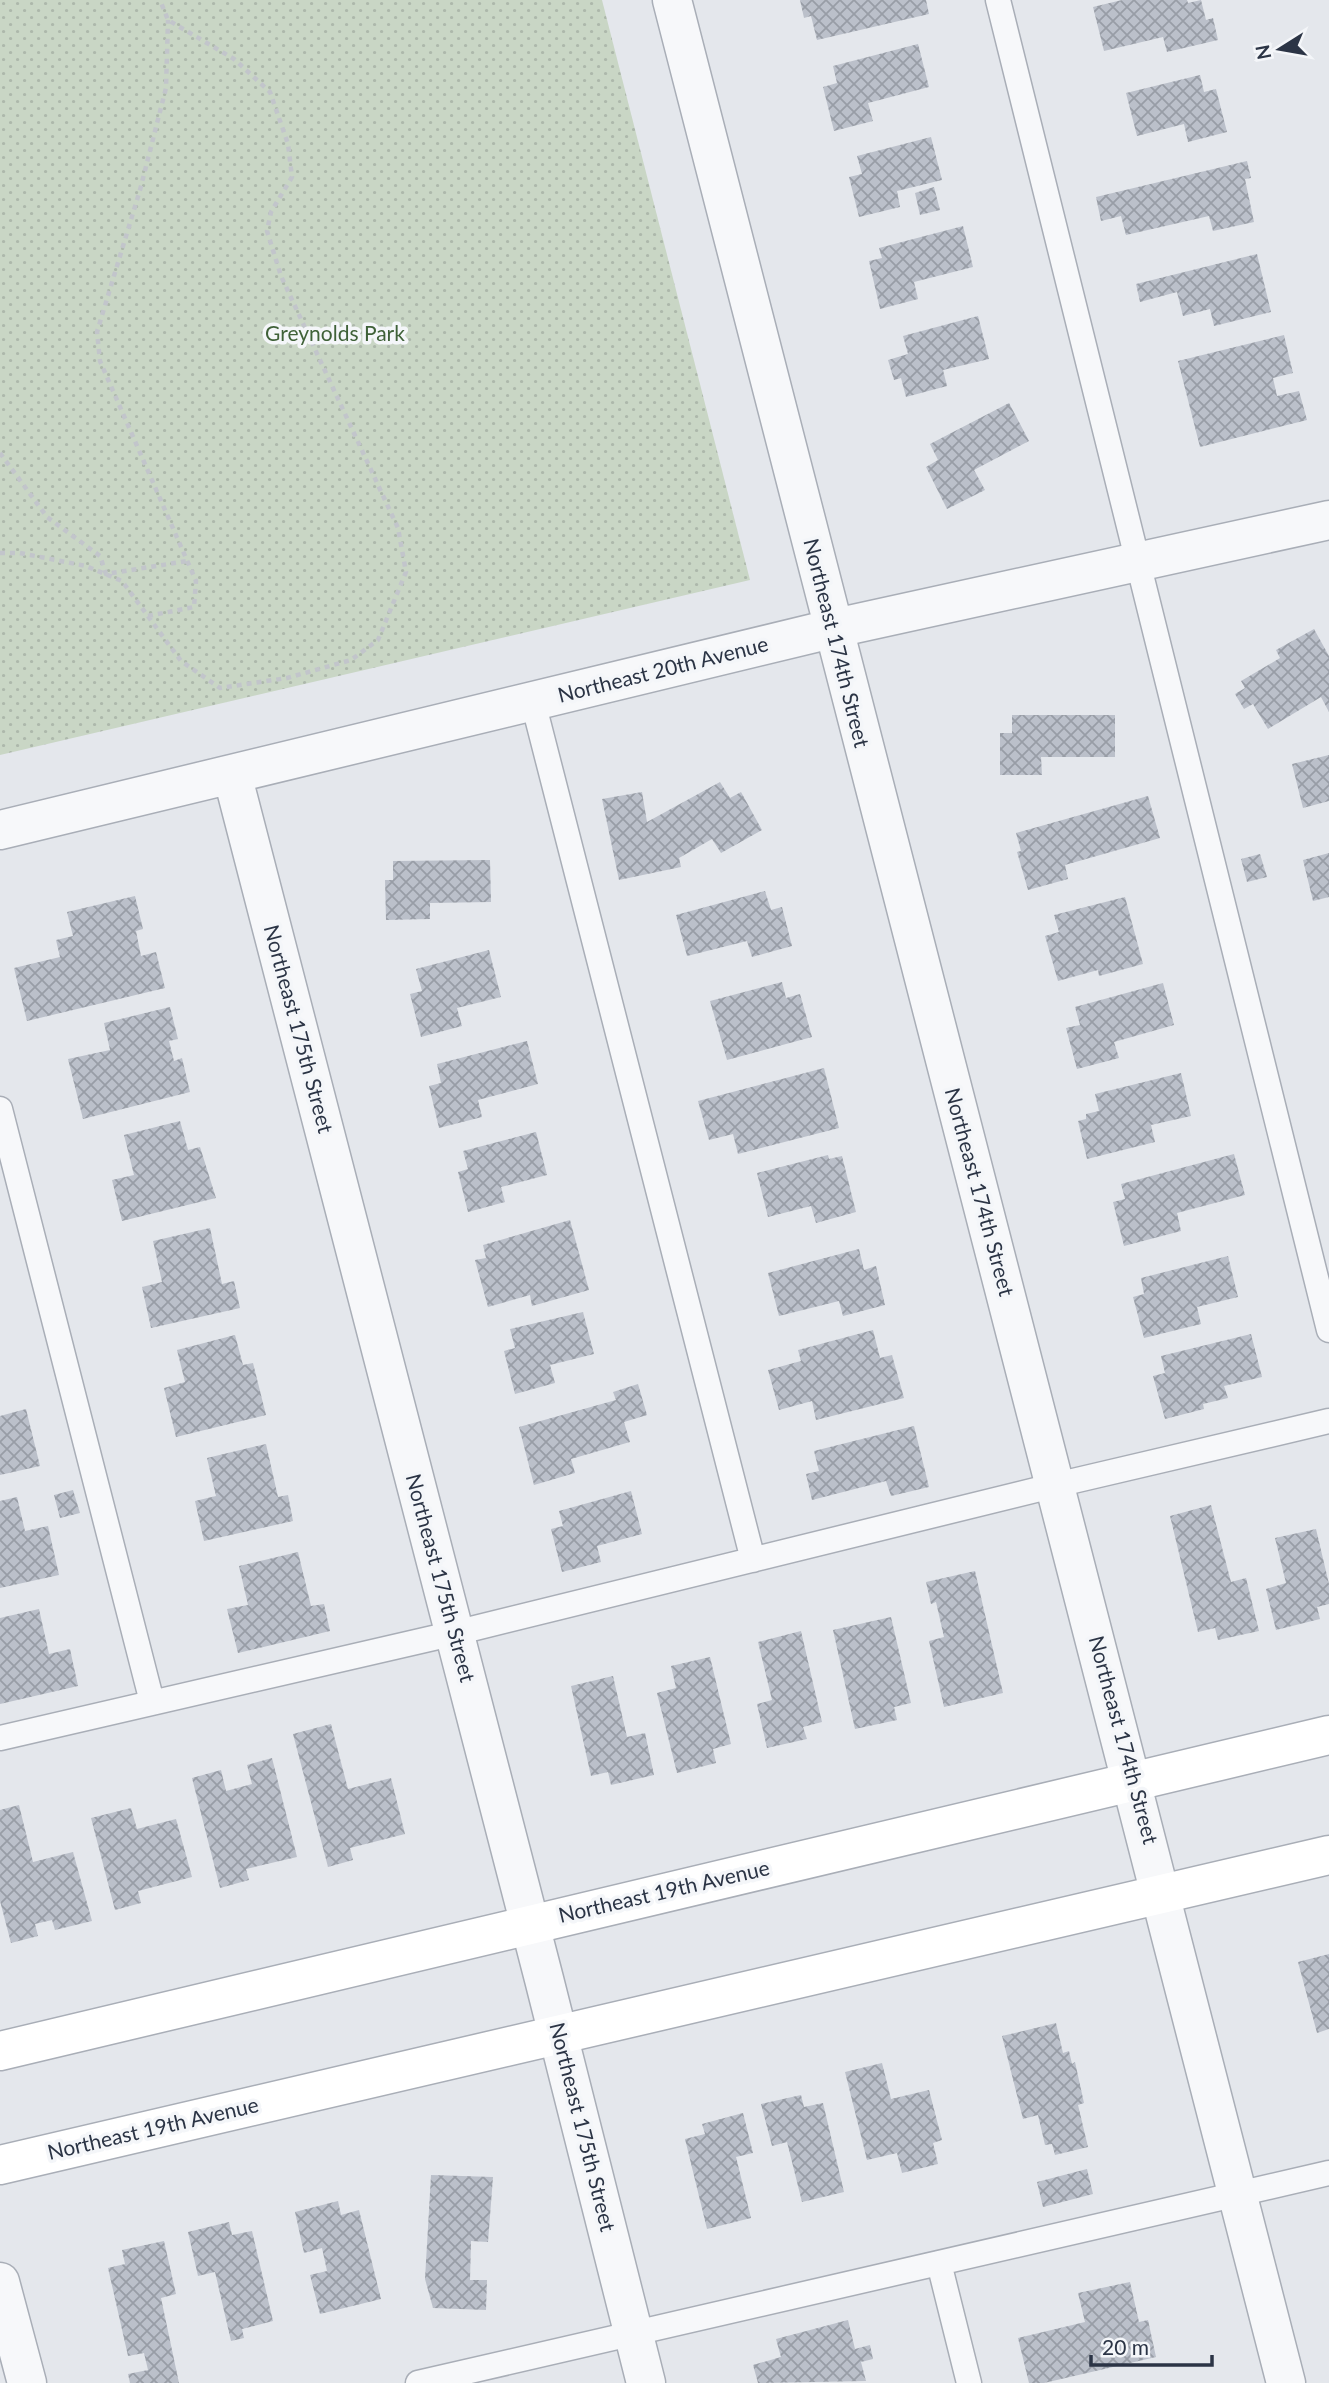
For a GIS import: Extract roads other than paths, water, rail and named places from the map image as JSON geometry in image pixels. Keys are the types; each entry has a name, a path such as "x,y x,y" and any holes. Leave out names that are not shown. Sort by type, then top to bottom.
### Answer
{"street":[{"name":"Northeast 174th Street","path":"672,0 831,629 1163,1892 1286,2383"},
{"name":"Northeast 20th Avenue","path":"0,831 831,629 1329,520"},
{"name":"Northeast 175th Street","path":"232,774 559,2035 646,2383"},
{"name":"Northeast 19th Avenue","path":"0,2051 1329,1735"},
{"name":"Northeast 19th Avenue","path":"0,2165 1329,1855"},
{"path":"0,2282 27,2383"}],"lane":[{"path":"998,0 1329,1330"},
{"path":"533,702 753,1560"},
{"path":"0,1109 152,1702"},
{"path":"0,1738 455,1633 1056,1485 1329,1421"},
{"path":"418,2383 1239,2196 1329,2173"},
{"path":"939,2263 969,2383"}],"park label":[{"name":"Greynolds Park","path":"335,334"}]}
